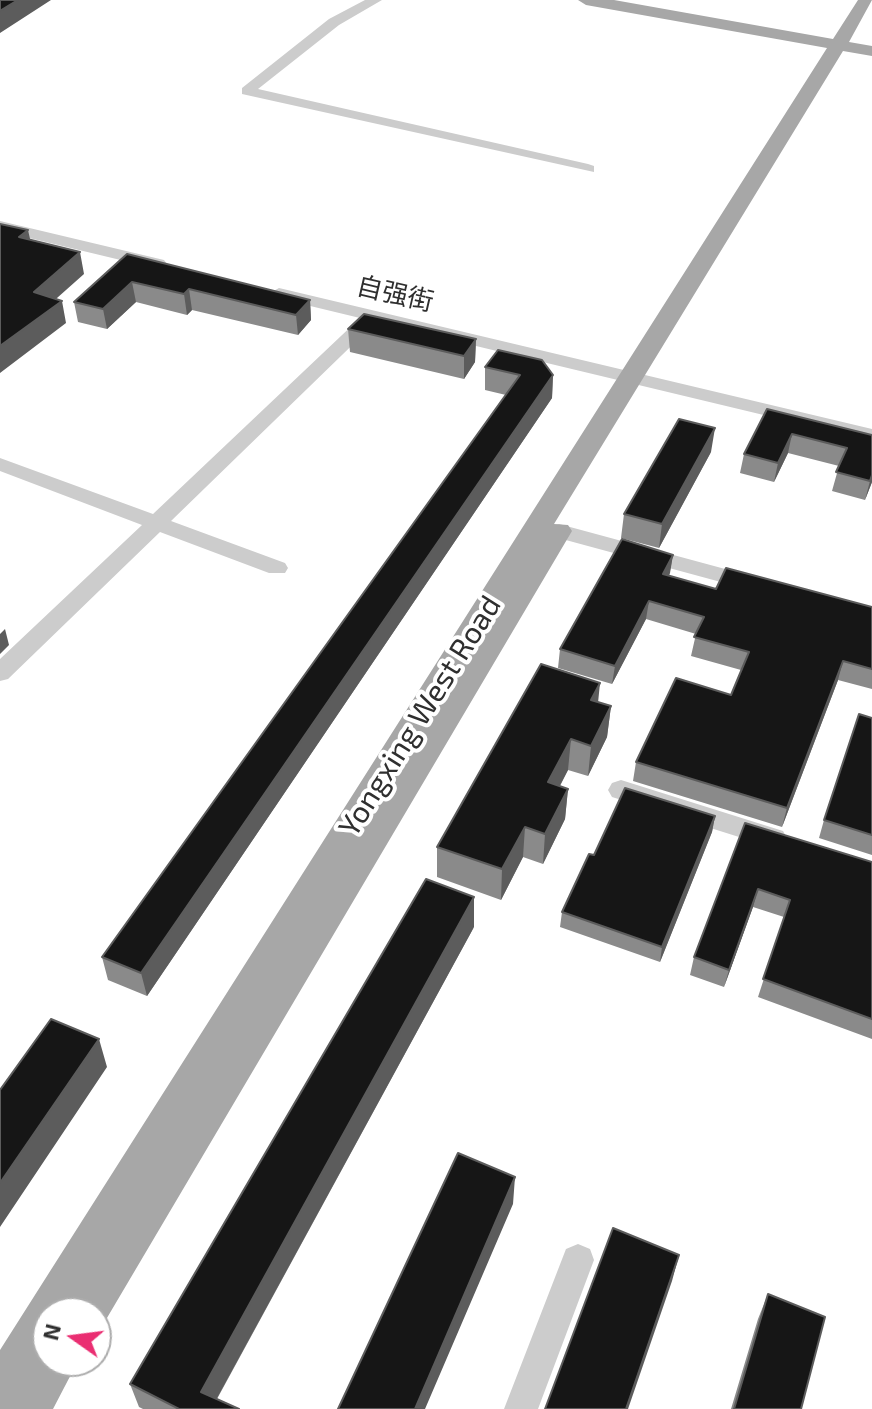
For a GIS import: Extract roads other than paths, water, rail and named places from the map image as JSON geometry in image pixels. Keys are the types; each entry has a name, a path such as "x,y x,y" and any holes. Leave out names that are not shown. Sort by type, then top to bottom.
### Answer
{"main road":[{"path":"586,0 853,44"},
{"path":"627,0 853,44"},
{"path":"853,44 866,0"},
{"path":"853,44 872,14"},
{"name":"Yongxing West Road","path":"0,1389 853,44"},
{"name":"Yongxing West Road","path":"96,1297 559,531 640,379"},
{"path":"28,1409 47,1377"}],"street":[{"path":"375,0 334,22 247,91 588,169"},
{"path":"0,226 176,268"},
{"name":"自强街","path":"267,290 872,435"},
{"path":"0,673 373,315"},
{"path":"0,464 277,568"},
{"path":"559,531 783,592"},
{"path":"621,790 798,846"},
{"path":"521,1409 578,1260"}]}
